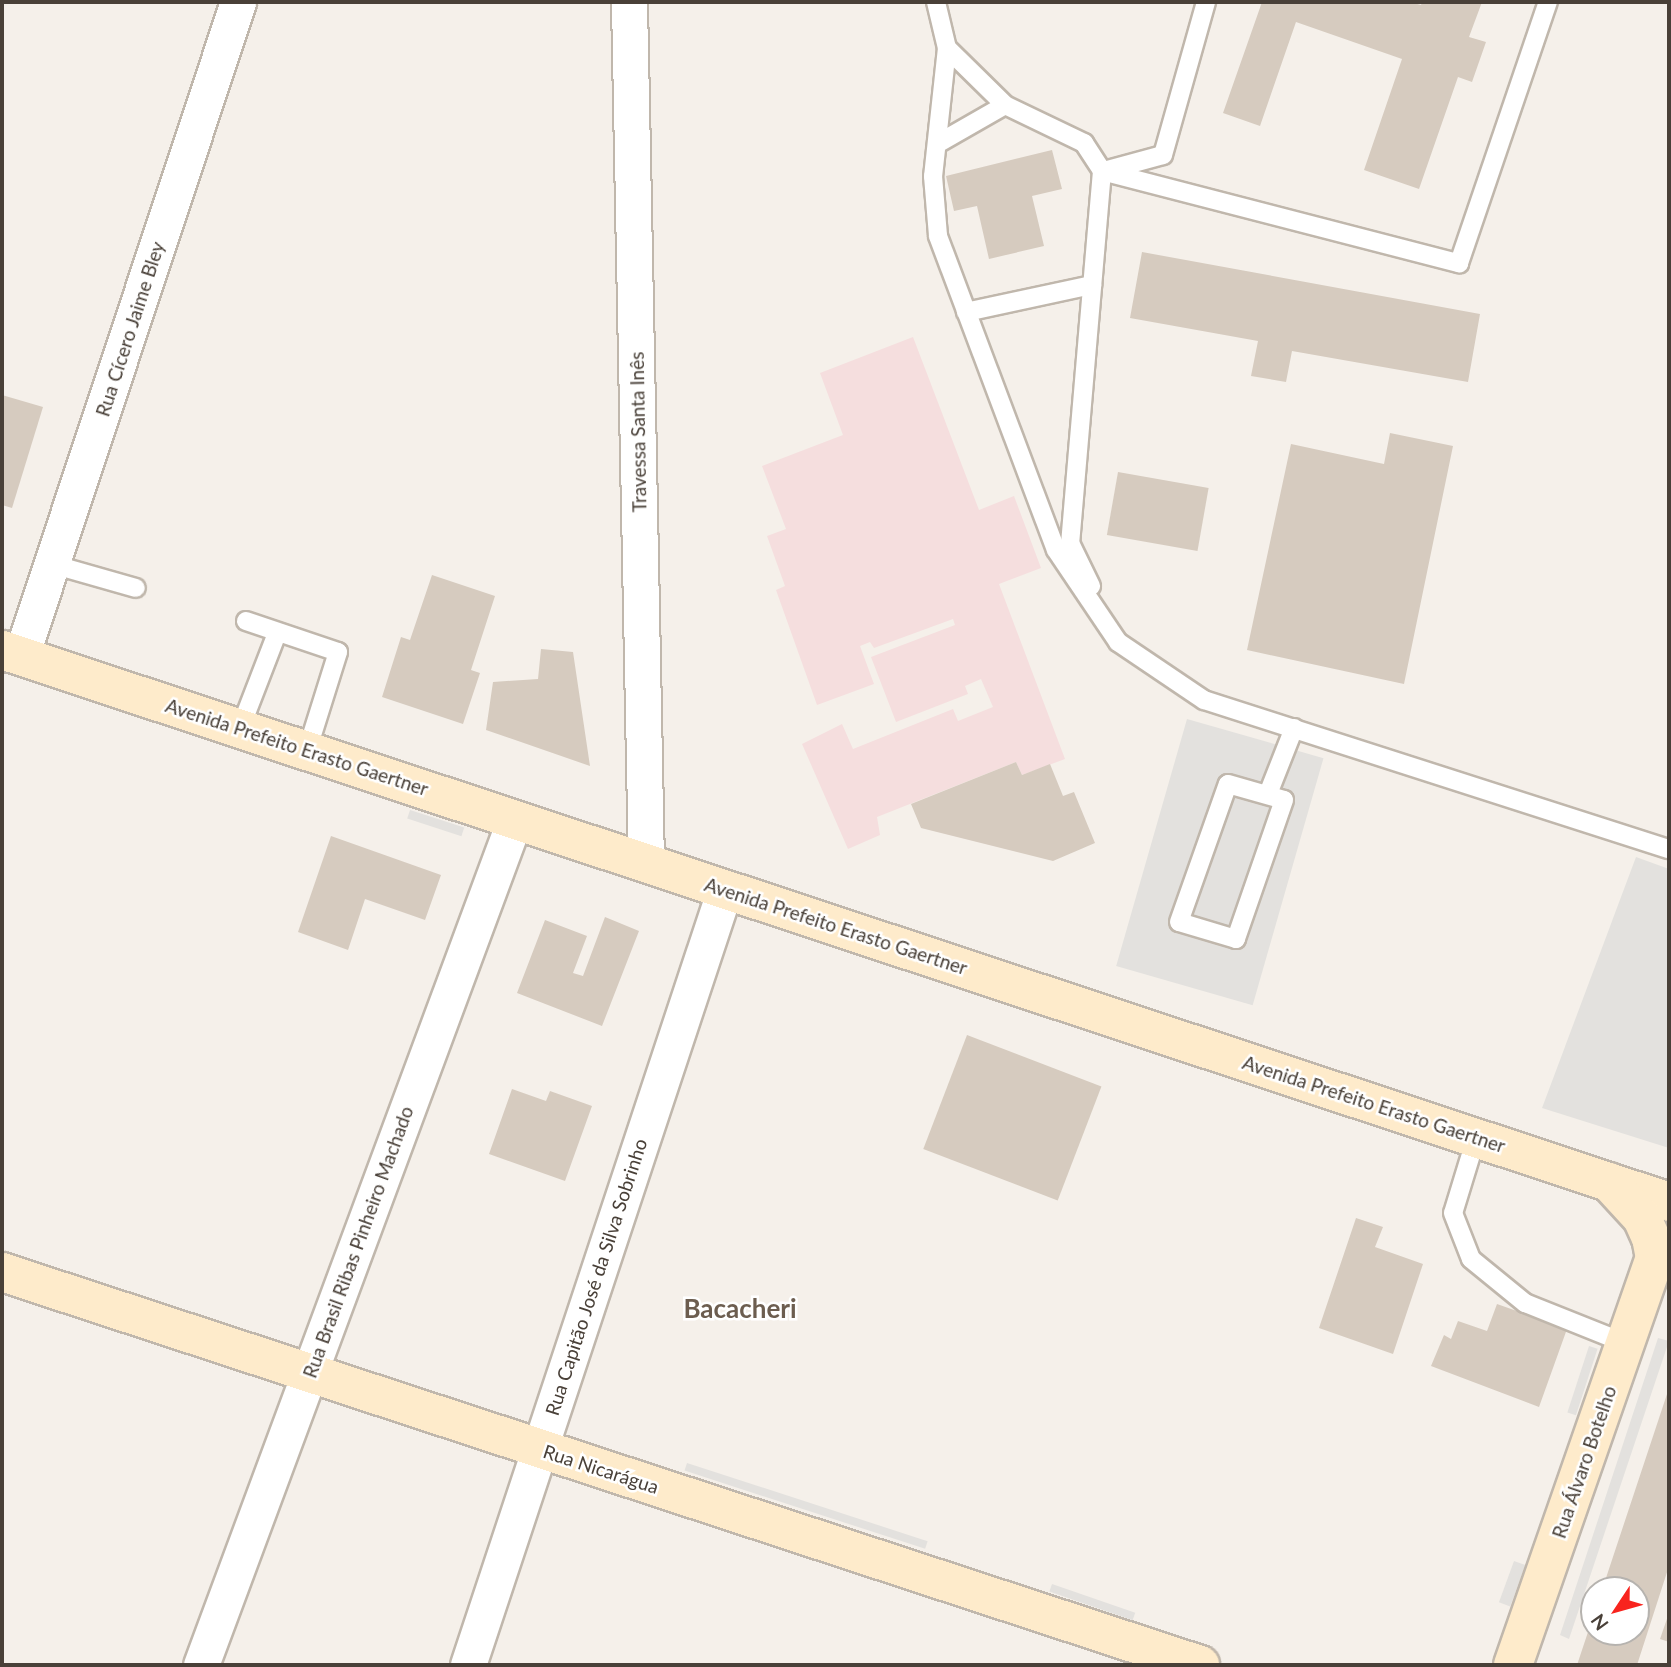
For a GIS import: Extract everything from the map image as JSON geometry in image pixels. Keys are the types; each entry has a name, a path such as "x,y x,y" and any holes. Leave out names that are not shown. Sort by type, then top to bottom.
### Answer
{"main road":[{"name":"Avenida Prefeito Erasto Gaertner","path":"11,653 1669,1202"},
{"name":"Rua Álvaro Botelho","path":"1513,1665 1625,1343 1662,1253 1651,1238 1642,1218 1608,1182"},
{"name":"Rua Nicarágua","path":"2,1272 1200,1665"}],"street":[{"name":"Rua Cícero Jaime Bley","path":"11,653 52,564 238,2"},
{"name":"Travessa Santa Inês","path":"629,2 646,863"},
{"name":"Rua Brasil Ribas Pinheiro Machado","path":"201,1665 515,819"},
{"name":"Rua Capitão José da Silva Sobrinho","path":"468,1665 725,889"}],"lane":[{"path":"936,2 947,48 933,176 938,236 1056,550 1118,642 1204,700 1669,849"},
{"path":"1102,172 1163,155 1206,2"},
{"path":"1102,172 1459,263 1548,2"},
{"path":"947,48 1005,105 1084,143 1102,172 1070,543 1118,642"},
{"path":"937,144 1005,105"},
{"path":"966,312 1092,285"},
{"path":"52,564 136,588"},
{"path":"246,621 338,652 307,751"},
{"path":"240,729 277,633"},
{"path":"1268,794 1294,728"},
{"path":"1228,784 1268,794 1284,800 1236,939 1179,922 1228,784"},
{"path":"1476,1138 1453,1213 1471,1259 1525,1303 1625,1343"}],"shaded area":[{"path":"913,337 979,510 1014,496 1041,568 999,584 1065,759 1022,775 1016,762 877,817 880,835 848,849 802,744 842,724 853,749 953,709 958,721 993,707 981,679 965,686 968,694 896,722 871,657 955,625 953,619 874,648 870,642 860,646 874,684 817,705 776,590 785,586 767,536 786,529 762,466 843,435 820,373"},
{"path":"1187,719 1323,758 1253,1005 1116,966"},
{"path":"410,810 464,828 461,836 407,819"},
{"path":"1636,857 1669,869 1669,1148 1542,1108"},
{"path":"1658,1338 1669,1341 1590,1576 1580,1576 1580,1606 1569,1639 1560,1635"},
{"path":"1589,1346 1598,1349 1576,1415 1567,1413"},
{"path":"687,1463 928,1541 925,1549 685,1471"},
{"path":"1514,1561 1525,1565 1510,1606 1499,1602"},
{"path":"1052,1584 1135,1613 1133,1620 1049,1592"}],"building":[{"path":"1262,2 1410,2 1421,5 1422,2 1482,2 1469,37 1486,42 1472,82 1458,77 1419,189 1364,170 1402,59 1296,22 1260,126 1223,113"},
{"path":"1052,150 1062,189 1032,196 1044,246 989,259 977,206 954,211 946,176"},
{"path":"1142,252 1480,314 1468,382 1292,351 1286,382 1251,376 1258,341 1130,318"},
{"path":"2,395 43,407 12,508 2,505"},
{"path":"1390,433 1453,446 1404,684 1247,650 1291,444 1384,464"},
{"path":"1118,472 1209,488 1197,551 1107,535"},
{"path":"432,575 495,596 471,670 480,673 463,724 382,697 401,637 410,640"},
{"path":"541,649 573,652 590,766 486,730 493,682 538,679"},
{"path":"1016,762 1022,775 1050,764 1063,796 1074,792 1095,843 1053,861 921,828 911,804"},
{"path":"331,836 441,875 425,920 365,899 348,950 298,932"},
{"path":"605,917 639,931 602,1026 517,993 545,920 587,936 573,973 583,976"},
{"path":"967,1035 1101,1087 1058,1201 923,1149"},
{"path":"512,1089 546,1101 550,1091 592,1106 565,1181 489,1154"},
{"path":"1356,1218 1383,1227 1375,1247 1423,1264 1393,1354 1319,1328"},
{"path":"1497,1304 1567,1329 1539,1407 1431,1366 1444,1335 1451,1339 1458,1321 1487,1331"},
{"path":"1669,1388 1669,1566 1650,1625 1650,1576 1607,1576"},
{"path":"1669,1613 1669,1642 1660,1639"},
{"path":"1583,1646 1643,1646 1637,1665 1577,1665"}],"district":[{"name":"Bacacheri","path":"740,1309"}]}
